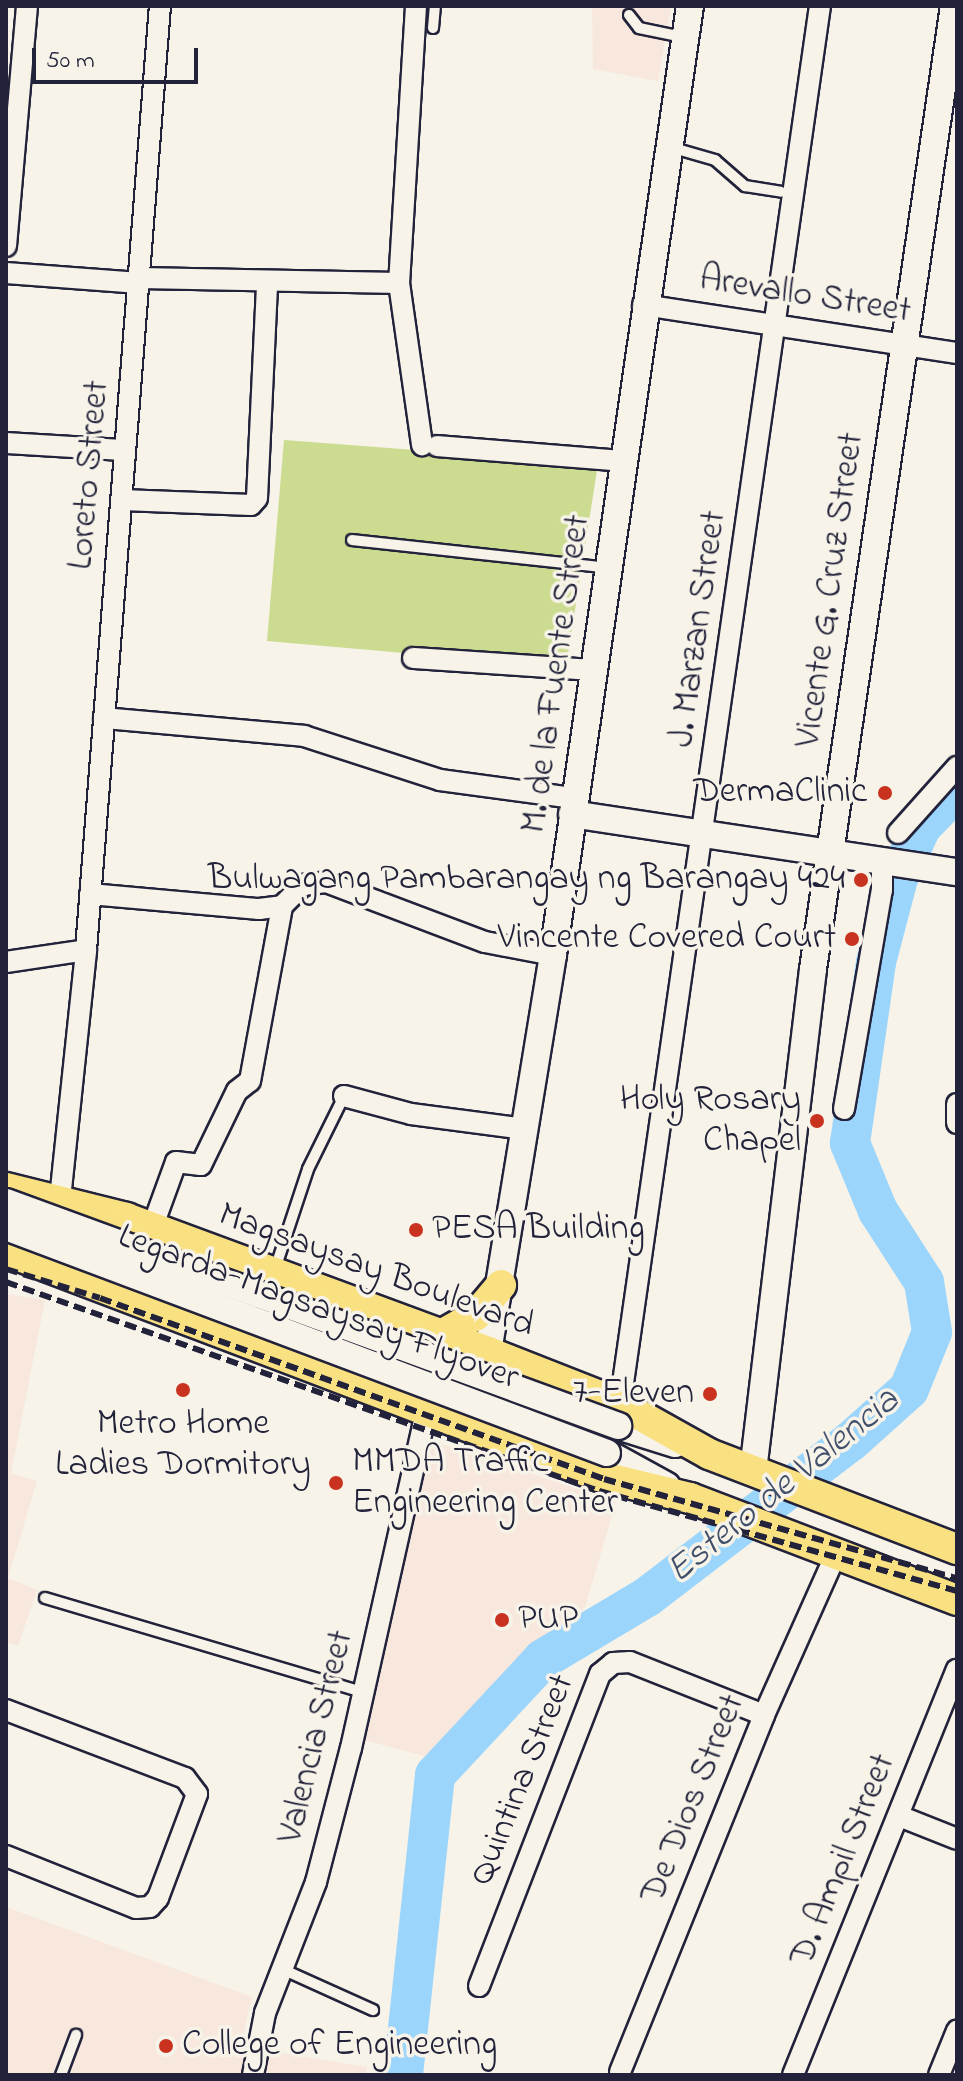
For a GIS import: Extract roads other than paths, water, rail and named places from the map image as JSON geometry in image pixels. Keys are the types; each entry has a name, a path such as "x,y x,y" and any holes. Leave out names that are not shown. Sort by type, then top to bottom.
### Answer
{"main road":[{"name":"Magsaysay Boulevard","path":"6,1188 60,1199 139,1223 488,1352 709,1454 957,1549"},
{"path":"97,1285 82,1266 83,1243 98,1225 139,1223"},
{"path":"6,1251 599,1476 690,1498 957,1600"},
{"path":"441,1335 476,1315 501,1285"}],"street":[{"path":"6,246 27,6"},
{"name":"Loreto Street","path":"60,1199 86,950 160,6"},
{"path":"416,6 399,283 429,446 624,461"},
{"name":"M. de la Fuente Street","path":"488,1352 553,955 610,568 643,305 690,6"},
{"name":"J. Marzan Street","path":"619,1415 705,837 820,6"},
{"name":"Vicente G. Cruz Street","path":"759,1473 830,854 954,6"},
{"path":"6,273 140,281 399,283"},
{"path":"122,500 251,505 257,498 267,284"},
{"name":"Arevallo Street","path":"643,305 957,353"},
{"path":"6,443 125,450"},
{"path":"413,658 594,670"},
{"path":"104,718 304,736 440,780 573,806 705,837 957,872"},
{"path":"898,833 957,767"},
{"path":"844,1109 886,861"},
{"path":"139,1223 176,1162 201,1165 237,1091 250,1081 282,906 303,885 326,882 485,942 553,955"},
{"path":"90,894 259,909 282,906"},
{"path":"6,962 86,950"},
{"path":"344,1096 411,1114 525,1129"},
{"name":"Legarda-Magsaysay Flyover","path":"6,1202 619,1415"},
{"name":"Legarda-Magsaysay Flyover","path":"6,1227 607,1453 690,1498"},
{"name":"Valencia Street","path":"253,2075 265,2013 316,1882 427,1409"},
{"name":"De Dios Street","path":"614,2074 764,1715 836,1554"},
{"name":"Quintina Street","path":"479,1986 600,1674 613,1663 630,1662 764,1715"},
{"name":"D. Ampil Street","path":"793,2075 957,1670"},
{"path":"6,1710 194,1785 197,1794 158,1898 150,1907 136,1908 6,1856"},
{"path":"899,1816 957,1839"},
{"path":"939,2075 957,2031"}],"lane":[{"path":"433,28 435,6"},
{"path":"629,15 639,28 685,38"},
{"path":"668,147 715,160 745,186 781,192"},
{"path":"352,540 610,568"},
{"path":"274,1272 308,1169 344,1096"},
{"path":"45,1598 363,1692"},
{"path":"282,1969 373,2010"},
{"path":"61,2075 76,2035"}],"waterway":[{"name":"Estero de Valencia","path":"403,2075 435,1775 543,1659 647,1597 850,1442 909,1389 932,1332 924,1282 878,1211 850,1143 876,962 898,878 921,827 957,790"}],"railway":[{"path":"6,1269 100,1298 604,1479 957,1578"},
{"path":"6,1282 599,1491 957,1591"}],"place":[{"name":"DermaClinic","path":"885,793"},
{"name":"Bulwagang Pambarangay ng Barangay 424","path":"861,880"},
{"name":"Vincente Covered Court","path":"852,939"},
{"name":"Holy Rosary Chapel","path":"817,1121"},
{"name":"PESA Building","path":"416,1230"},
{"name":"Metro Home Ladies Dormitory","path":"183,1390"},
{"name":"7-Eleven","path":"710,1394"},
{"name":"MMDA Traffic Engineering Center","path":"336,1483"},
{"name":"PUP","path":"502,1620"},
{"name":"College of Engineering","path":"166,2046"}]}
